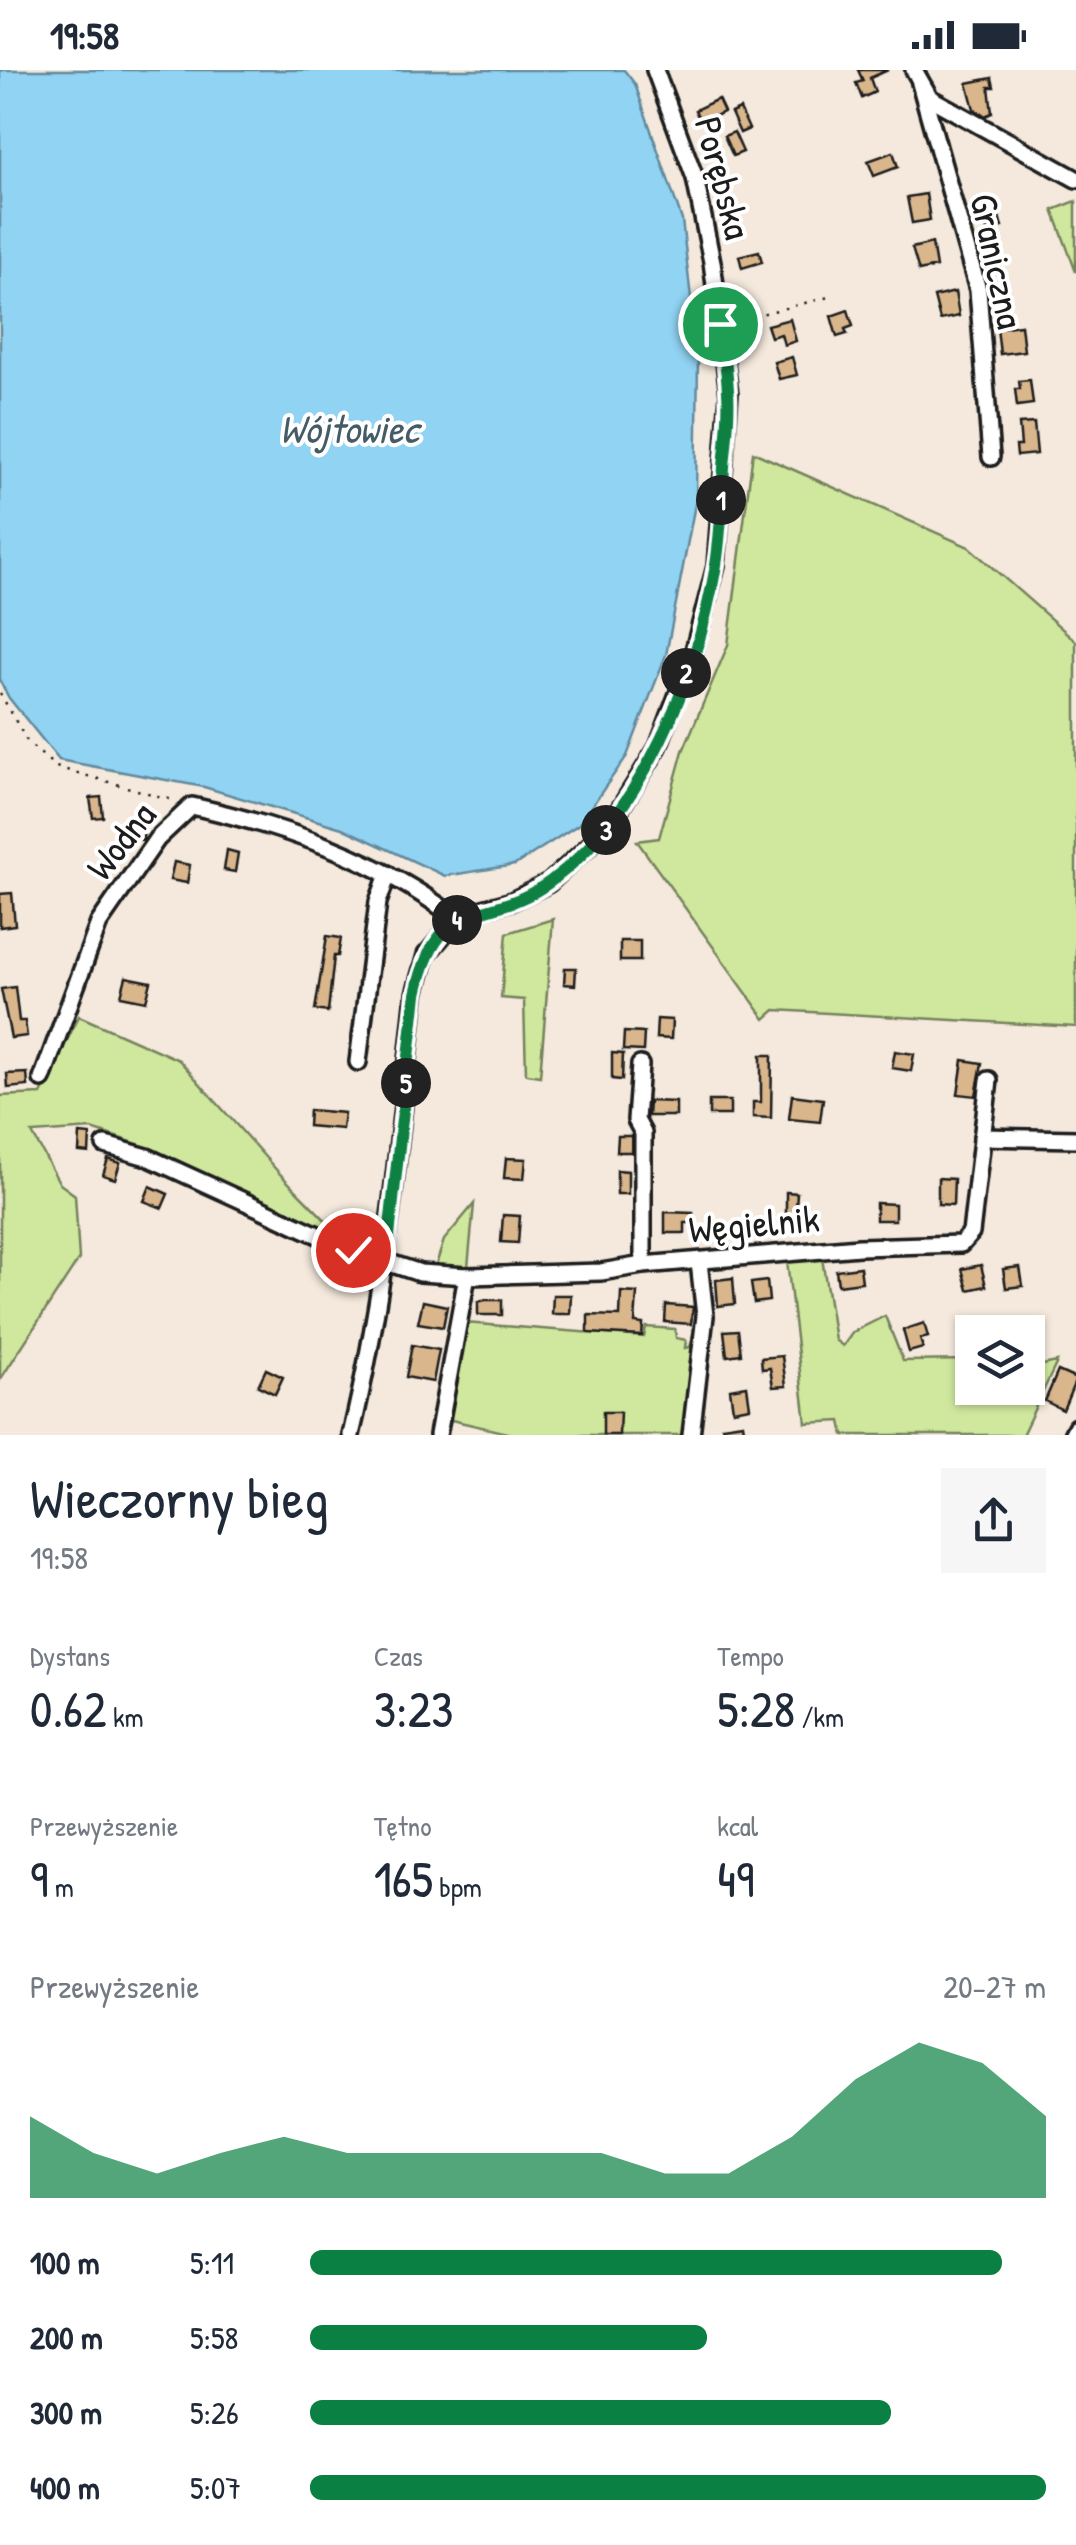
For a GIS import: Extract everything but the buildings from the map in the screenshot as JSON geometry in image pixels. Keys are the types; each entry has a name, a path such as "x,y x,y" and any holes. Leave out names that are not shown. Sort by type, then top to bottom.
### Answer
{"street":[{"name":"Porębska","path":"351,1435 386,1263 416,994 426,955 458,920 478,910 512,902 548,884 608,828 658,747 693,654 716,566 729,394 712,262 695,178 655,70"},
{"name":"Graniczna","path":"916,76 930,98 1076,179"},
{"name":"Graniczna","path":"916,76 978,290 991,456"},
{"name":"Wodna","path":"42,1079 99,924 157,839 192,806 302,835 388,874 432,899 458,920"},
{"path":"358,1062 378,902 388,874"},
{"path":"640,1065 636,1120 643,1133 643,1266"},
{"name":"Węgielnik","path":"105,1144 146,1156 386,1263 420,1273 466,1276 601,1272 860,1247 961,1244 971,1232 989,1080"},
{"path":"982,1138 1076,1139"},
{"path":"691,1435 705,1316 699,1262"},
{"path":"438,1435 466,1276"},
{"path":"1072,1435 1076,1427"}],"path":[{"path":"720,324 829,297"},
{"path":"0,693 28,743 56,767 192,806"}],"green space":[{"path":"1076,201 1076,272 1053,210"},
{"path":"753,452 969,547 1076,641 1076,1027 775,1010 765,1019 637,841 659,838 683,751 728,645"},
{"path":"553,919 540,1076 526,1074 524,1000 501,998 507,933"},
{"path":"79,1016 179,1060 280,1174 345,1240 153,1149 92,1129 32,1133 60,1184 75,1195 79,1259 0,1380 0,1096 41,1094"},
{"path":"474,1204 468,1267 435,1268 444,1240"},
{"path":"822,1258 835,1340 843,1346 853,1332 885,1316 903,1361 955,1360 955,1405 1036,1405 1022,1435 844,1435 841,1421 806,1423 787,1261"},
{"path":"465,1323 644,1337 646,1327 675,1329 676,1338 686,1340 685,1348 690,1347 693,1337 699,1336 687,1435 516,1435 447,1419"},
{"path":"1057,1362 1045,1387 1045,1364"}],"water":[{"name":"Wójtowiec","path":"0,70 624,70 635,84 682,220 698,359 696,499 666,655 627,756 579,824 515,865 445,876 342,828 204,787 59,760 9,698 0,681"}],"route":[{"path":"353,1250 386,1263 416,994 426,955 458,920 478,910 512,902 548,884 574,862 608,828 658,747 693,654 716,566 729,394 720,324"}]}
